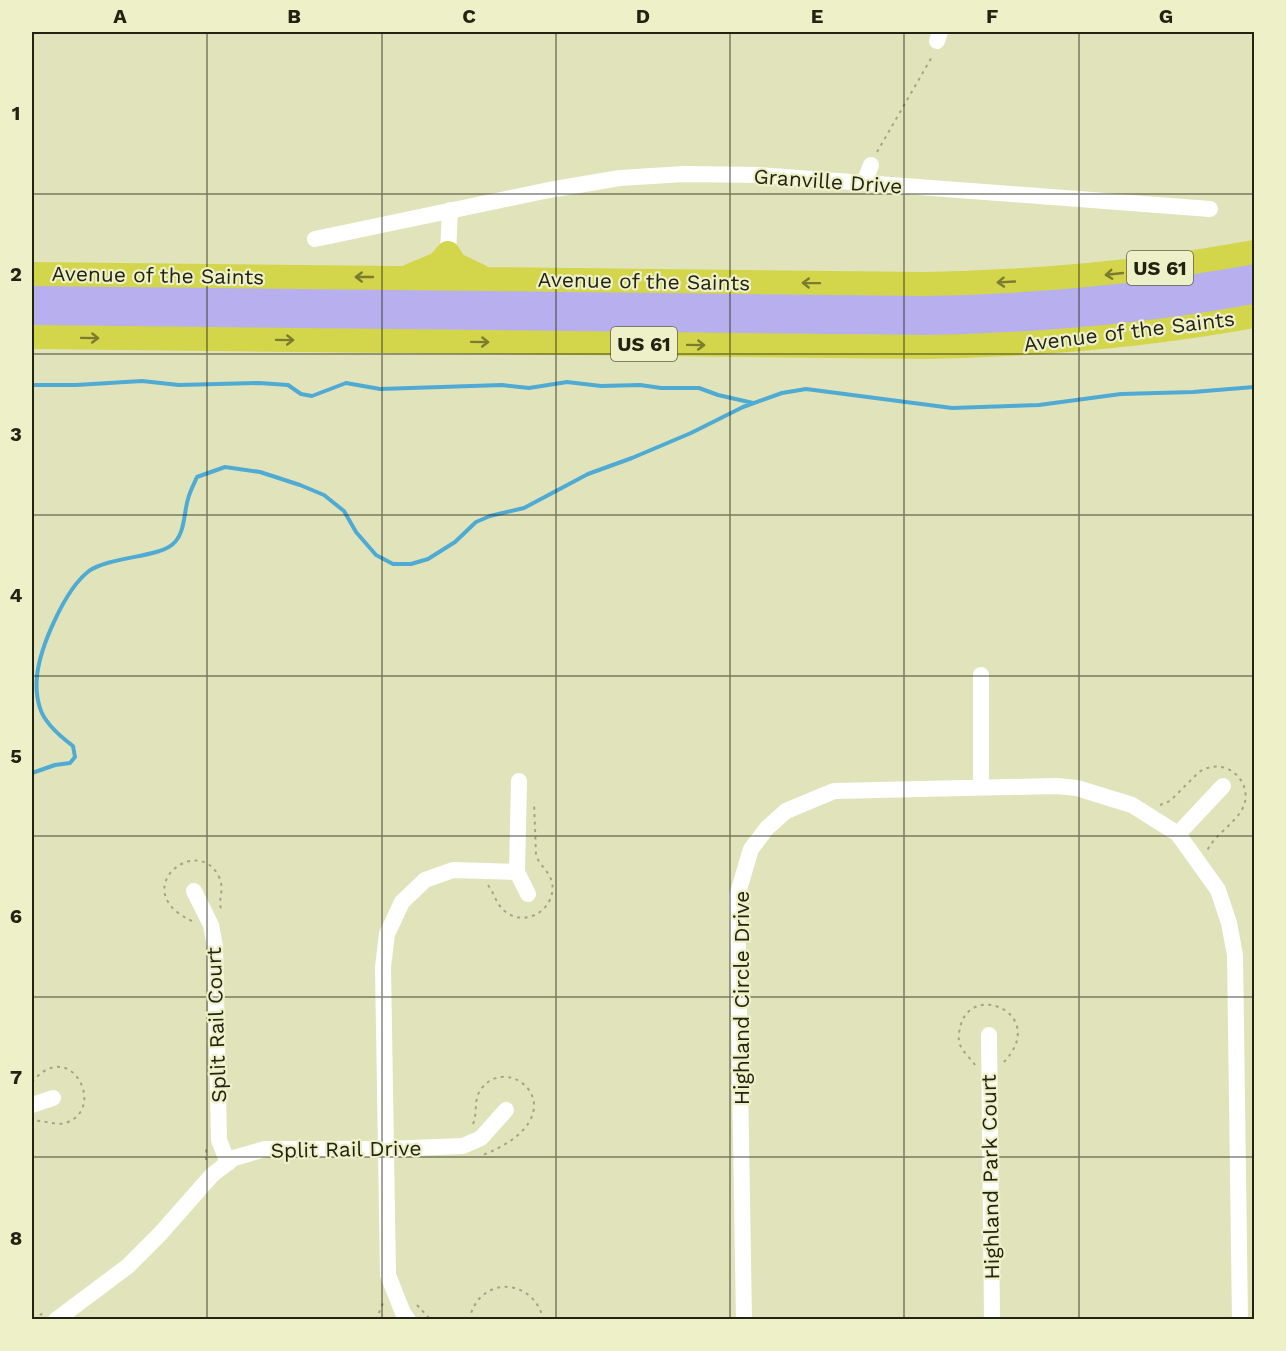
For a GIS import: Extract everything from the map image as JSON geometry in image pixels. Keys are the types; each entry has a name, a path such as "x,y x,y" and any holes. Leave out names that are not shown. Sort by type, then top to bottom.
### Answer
{"highway":[{"name":"Avenue of the Saints","path":"32,274 994,283 1133,272 1254,252"},
{"path":"403,278 438,264 448,253 455,264 487,279"},
{"name":"Avenue of the Saints","path":"32,337 938,347 995,346 1110,338 1254,316"}],"street":[{"path":"864,183 872,162"},
{"name":"Granville Drive","path":"315,239 450,210 620,178 684,174 760,175 1210,209"},
{"path":"448,253 450,210"},
{"path":"981,675 981,788"},
{"path":"519,781 517,872 528,894"},
{"name":"Highland Circle Drive","path":"744,1320 737,896 751,849 767,828 786,811 834,791 1056,786 1077,788 1132,805 1178,834 1218,890 1229,923 1235,954 1240,1320"},
{"path":"1178,834 1223,786"},
{"path":"408,1320 388,1275 383,967 387,934 402,903 425,880 453,870 517,872"},
{"name":"Split Rail Court","path":"194,891 212,925 215,946 219,1140 228,1163"},
{"name":"Highland Park Court","path":"988,1035 992,1320"},
{"path":"32,1105 53,1098"},
{"name":"Split Rail Drive","path":"54,1313 128,1266 160,1234 212,1175 234,1158 265,1149 386,1149 463,1146 481,1138 506,1110"}],"path":[{"path":"872,162 901,107 932,58 939,36"},
{"path":"1152,804 1162,805 1170,801 1204,768 1224,767 1236,774 1246,793 1244,808 1211,844 1208,854"},
{"path":"484,883 492,890 500,906 510,915 531,917 538,914 548,904 552,884 547,870 537,861 534,802"},
{"path":"194,921 173,910 166,899 167,878 181,863 202,862 214,869 221,881 219,903 221,911"},
{"path":"205,1166 206,1147"},
{"path":"469,1320 480,1297 493,1289 508,1286 529,1294 539,1306 543,1320"},
{"path":"413,1300 431,1320"},
{"path":"376,1320 384,1301"},
{"path":"34,1320 54,1313"}],"shaded area":[{"path":"1254,260 1254,308 1042,336 32,329 32,283 511,289"}],"waterway":[{"path":"32,385 142,381 179,385 259,383 288,385 301,394 312,396 346,383 380,389 502,385 529,388 567,382 601,386 699,388 753,403"},
{"path":"32,773 55,765 70,763 75,757 73,746 45,719 38,701 37,688 39,664 48,635 71,591 80,579 98,566 159,551 175,542 181,532 189,496 197,477 225,467 260,472 324,495 344,511 356,532 376,555 393,564 411,564 428,559 455,542 476,522 490,516 524,508 588,474 632,458 691,433 743,407 782,393 806,389 952,408 1039,405 1121,394 1254,387"}]}
